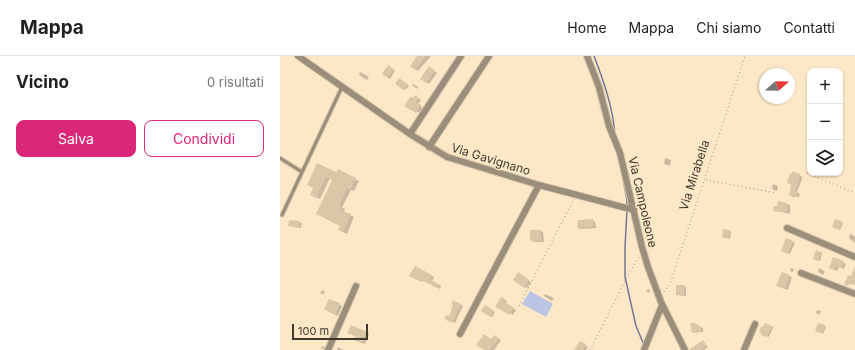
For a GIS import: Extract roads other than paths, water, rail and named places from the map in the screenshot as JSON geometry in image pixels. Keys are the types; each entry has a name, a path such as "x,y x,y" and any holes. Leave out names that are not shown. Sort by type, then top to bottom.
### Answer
{"street":[{"name":"Via Gavignano","path":"298,56 308,59 342,87 443,155 454,160 539,185 634,210"},
{"path":"410,134 461,56"},
{"path":"429,147 489,56"},
{"name":"Via Campoleone","path":"588,56 597,81 606,119 618,148 643,251 658,296 685,350"},
{"path":"460,334 539,185"},
{"path":"787,228 855,257"},
{"path":"801,272 855,294"},
{"path":"328,350 356,286"},
{"path":"645,347 662,305"},
{"path":"744,350 755,324"}],"lane":[{"path":"282,215 342,87"},
{"path":"280,158 302,172"}],"waterway":[{"path":"594,56 608,95 615,135"},
{"path":"623,178 627,206"},
{"path":"627,210 625,277 636,326 644,345"}]}
